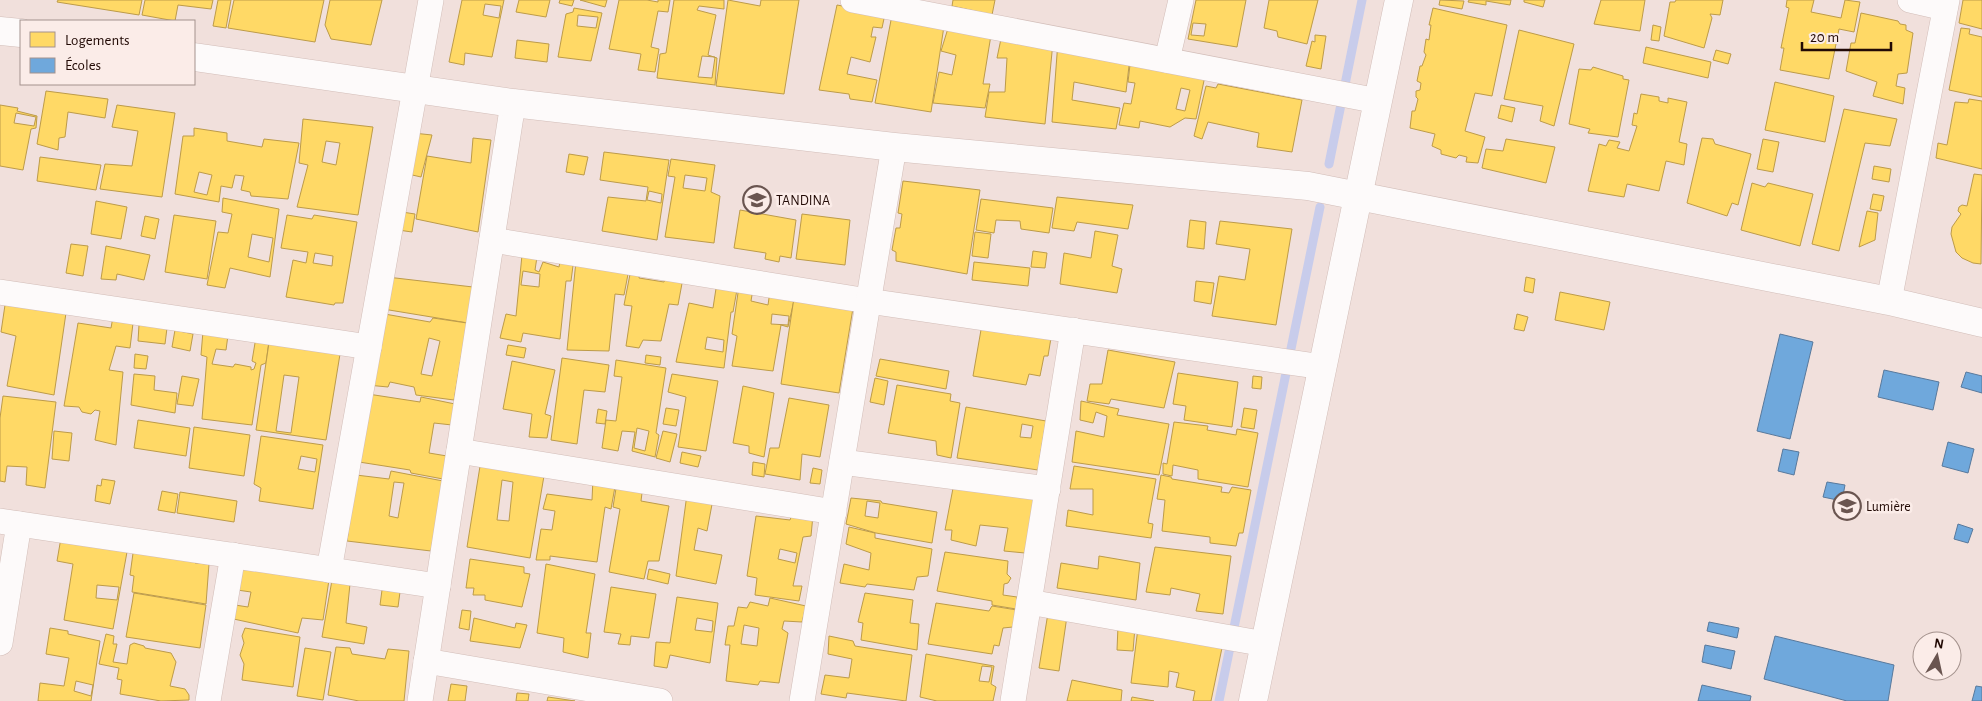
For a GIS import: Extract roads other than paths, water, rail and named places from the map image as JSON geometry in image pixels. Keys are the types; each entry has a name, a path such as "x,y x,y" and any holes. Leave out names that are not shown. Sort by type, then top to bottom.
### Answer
{"street":[{"path":"329,570 431,0"},
{"path":"853,0 1355,97"},
{"path":"1167,60 1181,0"},
{"path":"1253,701 1244,640 1312,365 1358,196 1355,97 1399,0"},
{"path":"1888,301 1946,4 1910,0"},
{"path":"0,30 20,34"},
{"path":"195,57 513,103 894,147 1308,186 1888,301 1982,323"},
{"path":"420,701 513,103"},
{"path":"802,701 894,147"},
{"path":"492,240 868,301 1312,365"},
{"path":"0,292 369,347"},
{"path":"1013,701 1073,330"},
{"path":"459,451 834,512"},
{"path":"842,462 1048,489"},
{"path":"0,643 10,522 438,586"},
{"path":"208,701 233,555"},
{"path":"1029,602 1244,640"},
{"path":"426,661 660,701"}],"waterway":[{"path":"1329,164 1362,0"},
{"path":"1219,701 1320,207"}],"place":[{"name":"TANDINA","path":"757,200"},
{"name":"Lumière","path":"1847,506"}]}
